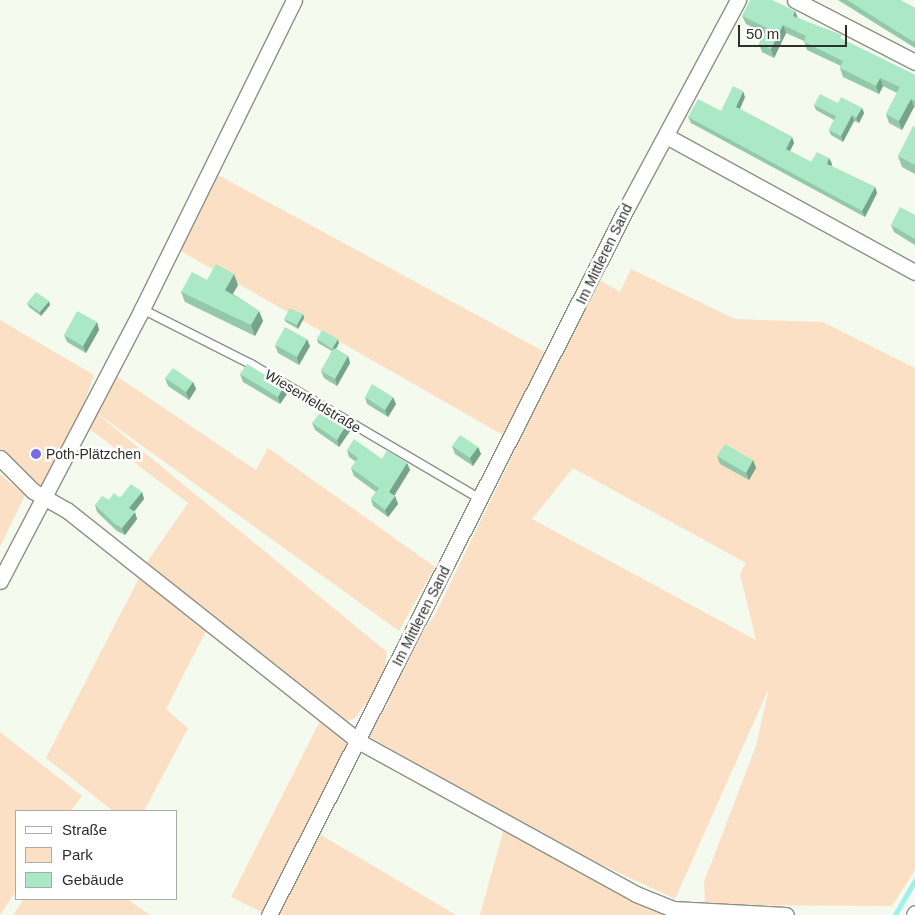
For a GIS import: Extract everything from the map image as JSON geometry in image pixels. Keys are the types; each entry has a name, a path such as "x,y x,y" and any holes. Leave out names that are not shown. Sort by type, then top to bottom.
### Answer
{"street":[{"path":"0,581 142,309 294,0"},
{"name":"Im Mittleren Sand","path":"269,915 627,207 668,137 738,0"},
{"path":"795,0 915,62"},
{"path":"668,137 915,272"},
{"path":"0,458 33,491 44,494 358,741 636,894 673,909 786,915"}],"lane":[{"name":"Wiesenfeldstraße","path":"142,309 251,364 480,499"}],"green space":[{"path":"218,175 547,353 503,435 179,250"},
{"path":"631,269 735,319 823,322 915,368 915,870 892,906 705,905 704,882 756,746 769,688 675,899 553,842 368,736 387,705 408,651 435,615 598,279 620,292","holes":["573,468 746,563 740,574 756,640 532,519"]},
{"path":"0,320 94,375 75,430 45,487 36,488 0,453"},
{"path":"115,375 256,470 268,448 435,567 399,631 94,411"},
{"path":"94,411 387,652 383,681 355,718 346,722 228,633 147,562 188,503 87,427"},
{"path":"0,474 25,495 0,547"},
{"path":"139,578 207,629 166,709 188,728 145,810 112,810 46,758"},
{"path":"320,721 351,743 266,914 231,897"},
{"path":"0,732 82,796 72,810 15,810 15,892 0,915"},
{"path":"504,828 665,914 665,915 480,915"},
{"path":"316,832 456,915 277,915"},
{"path":"23,900 128,900 150,915 13,915"}],"building":[{"path":"750,0 772,0 795,11 793,16 842,35 840,38 915,75 915,101 911,99 899,121 886,114 900,87 880,78 876,86 840,68 843,61 804,42 806,36 783,25 771,49 759,44 767,28 742,16"},
{"path":"847,0 900,0 915,8 914,42"},
{"path":"733,86 743,91 736,107 792,137 786,149 811,162 817,152 829,158 827,164 875,187 862,211 688,117 698,99 721,111"},
{"path":"820,94 838,103 841,97 862,108 856,118 852,115 841,136 829,130 836,116 814,105"},
{"path":"913,126 915,127 915,165 898,156"},
{"path":"900,207 915,215 915,239 891,225"},
{"path":"216,264 234,274 225,290 259,311 251,325 181,292 192,272 207,280"},
{"path":"36,292 49,301 40,312 27,303"},
{"path":"290,308 303,314 297,325 284,319"},
{"path":"77,311 97,322 83,346 64,335"},
{"path":"285,327 307,339 297,357 275,345"},
{"path":"322,330 338,339 332,349 317,339"},
{"path":"334,348 348,356 335,379 321,371"},
{"path":"247,364 284,386 278,397 240,374"},
{"path":"173,368 193,382 186,392 165,378"},
{"path":"372,384 393,397 385,410 365,397"},
{"path":"326,410 347,424 337,440 312,423 319,414"},
{"path":"460,435 478,447 470,458 452,446"},
{"path":"354,439 382,459 387,450 407,463 389,492 395,496 385,510 371,499 379,488 351,468 358,458 347,450"},
{"path":"725,444 753,460 746,473 717,456"},
{"path":"131,484 142,492 129,508 135,512 122,528 95,505 102,496 109,500 114,493 120,498"}],"waterway":[{"path":"895,915 915,881"}],"place":[{"name":"Poth-Plätzchen","path":"36,454"}]}
